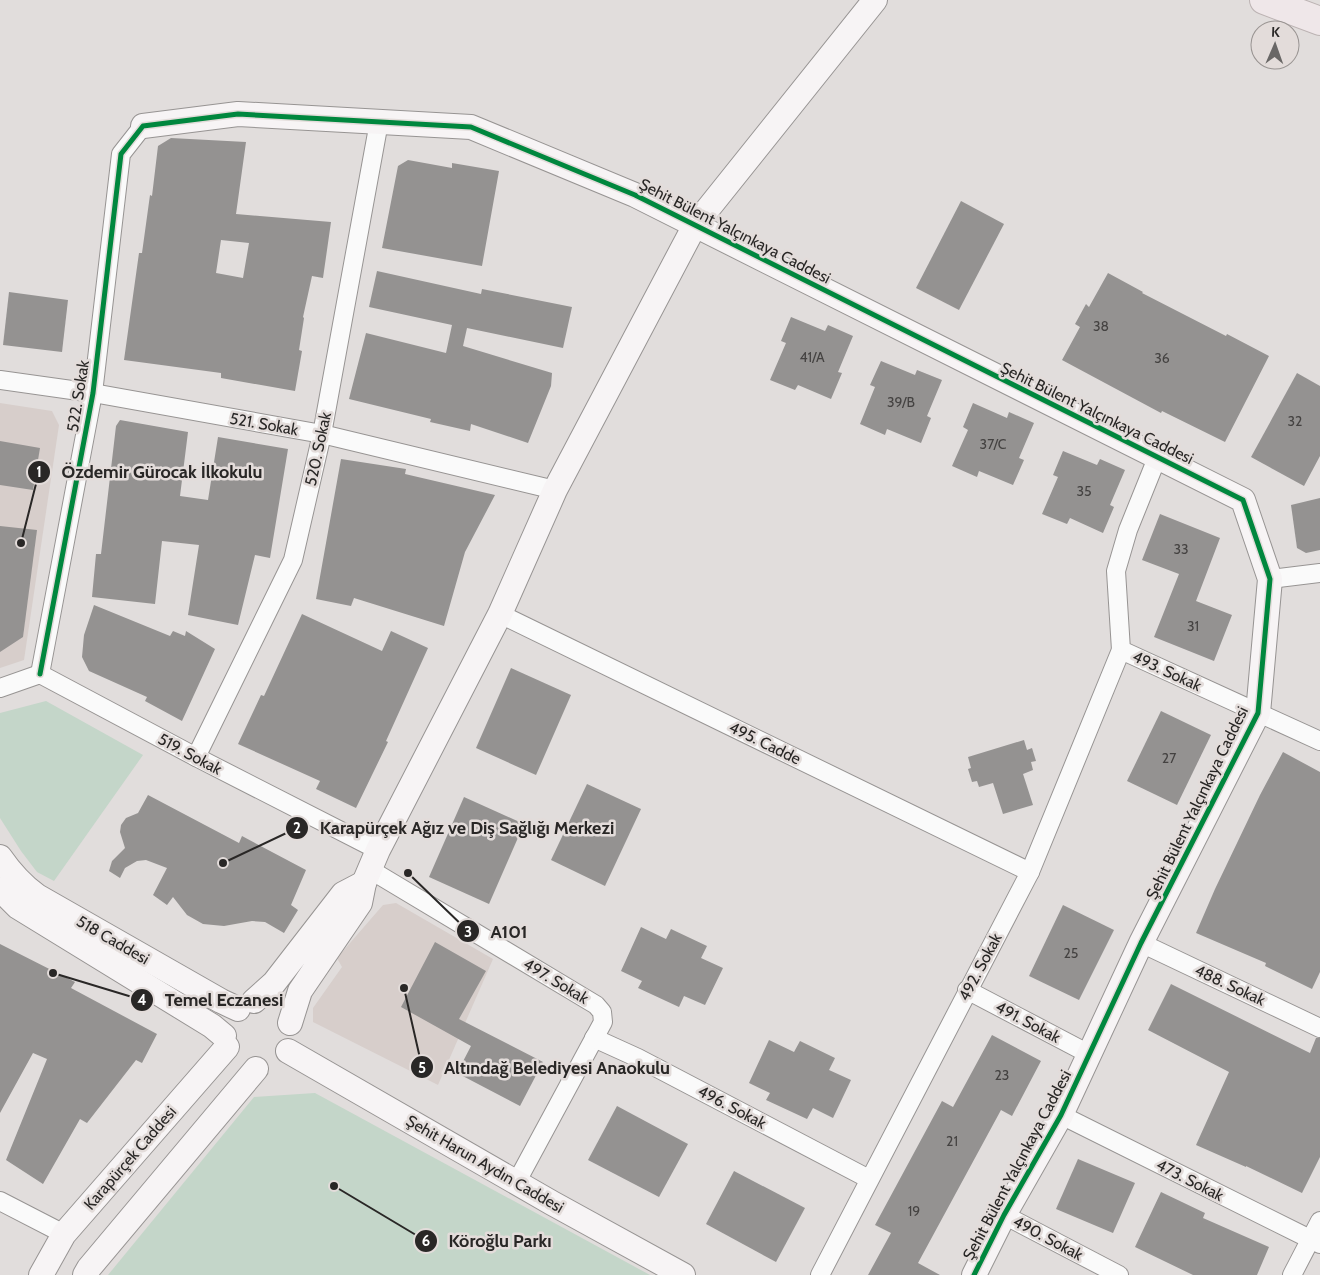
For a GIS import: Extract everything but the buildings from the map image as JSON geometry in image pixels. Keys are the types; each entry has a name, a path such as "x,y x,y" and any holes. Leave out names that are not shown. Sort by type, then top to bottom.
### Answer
{"highway":[{"path":"1264,0 1320,21"}],"street":[{"path":"290,1023 300,991 360,903 370,868 500,614 554,490 695,225 875,0"},
{"name":"Şehit Bülent Yalçınkaya Caddesi","path":"143,126 238,114 471,127 635,195 1243,500 1270,579 1258,713 1141,943 1061,1115 1004,1215 974,1275"},
{"name":"520. Sokak","path":"196,757 292,560 322,434 379,122"},
{"name":"522. Sokak","path":"40,674 93,393 121,154 143,126"},
{"name":"521. Sokak","path":"0,380 93,393 322,434 554,490"},
{"name":"493. Sokak","path":"1157,458 1128,530 1116,571 1121,650 1320,742"},
{"path":"1270,579 1320,573"},
{"name":"495. Cadde","path":"500,614 1030,872"},
{"name":"492. Sokak","path":"820,1275 1030,872 1121,650"},
{"path":"0,688 40,674"},
{"name":"519. Sokak","path":"40,674 196,757 370,868"},
{"name":"518 Caddesi","path":"0,857 10,872 37,896 221,1001 246,1005"},
{"path":"246,1005 265,1002 275,1006 284,1013 290,1023 292,1034 291,1045 288,1051 278,1063 267,1068 256,1069 245,1066 236,1060 226,1041 228,1020 246,1005 274,983 343,894 370,868"},
{"name":"497. Sokak","path":"370,868 596,1006 602,1012 602,1022 594,1038 516,1183"},
{"name":"518 Caddesi","path":"0,889 18,907 212,1026 226,1041"},
{"name":"488. Sokak","path":"1141,943 1319,1026"},
{"name":"491. Sokak","path":"967,990 1089,1054"},
{"name":"496. Sokak","path":"594,1038 638,1058 869,1179"},
{"name":"Karapürçek Caddesi","path":"41,1275 64,1234 226,1041"},
{"name":"Şehit Harun Aydın Caddesi","path":"288,1051 516,1183 683,1275"},
{"path":"85,1275 256,1069"},
{"name":"473. Sokak","path":"1061,1115 1315,1242"},
{"path":"0,1201 64,1234"},
{"name":"490. Sokak","path":"1004,1215 1119,1275"},
{"path":"1292,1275 1315,1242 1320,1221"}],"shaded area":[{"path":"0,403 52,411 59,425 24,660 0,668"},
{"path":"396,903 493,959 438,1085 313,1022 313,1008 342,967 337,958 383,905"}],"green space":[{"path":"46,701 143,755 54,881 37,872 0,818 0,713"},
{"path":"315,1093 650,1275 108,1275 254,1097"}],"cycle path":[{"path":"40,674 93,393 121,154 143,126 238,114 471,127 635,195 1243,500 1270,579 1258,713 1141,943 1061,1115 1004,1215 974,1275"}],"place":[{"name":"Özdemir Gürocak İlkokulu","path":"21,543"},
{"name":"Karapürçek Ağız ve Diş Sağlığı Merkezi","path":"223,863"},
{"name":"A101","path":"408,873"},
{"name":"Temel Eczanesi","path":"53,973"},
{"name":"Altındağ Belediyesi Anaokulu","path":"404,988"},
{"name":"Köroğlu Parkı","path":"334,1186"}]}
